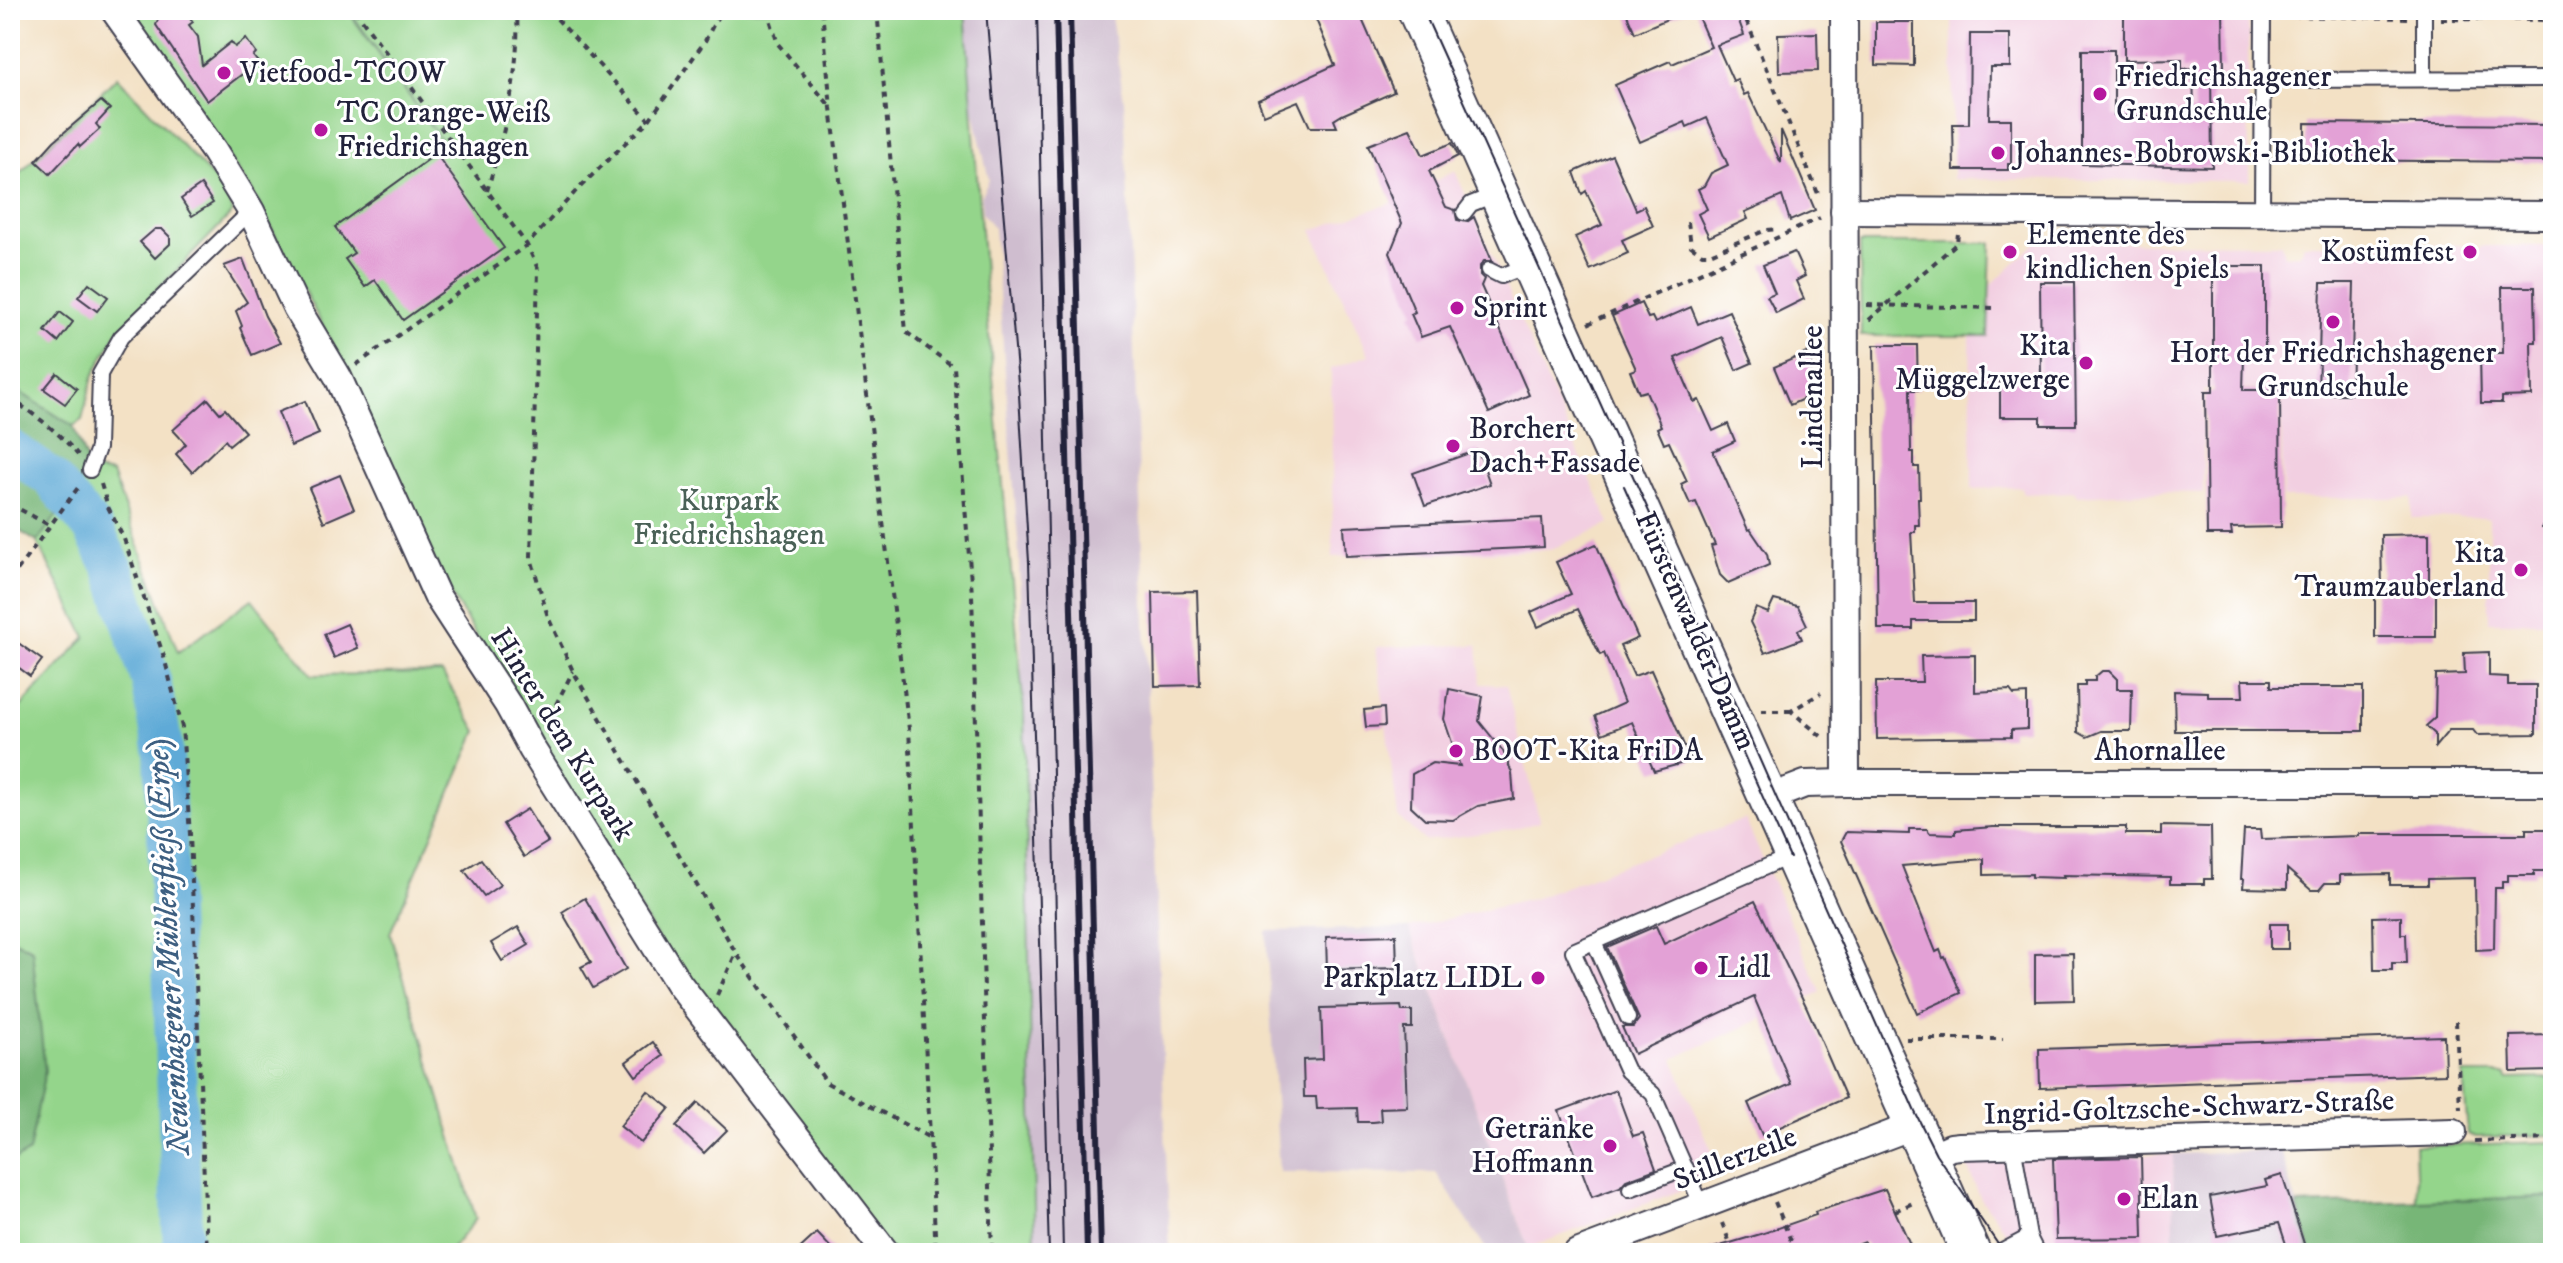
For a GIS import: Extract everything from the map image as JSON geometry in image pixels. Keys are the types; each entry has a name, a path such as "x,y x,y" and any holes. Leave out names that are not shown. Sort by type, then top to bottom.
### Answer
{"main road":[{"name":"Fürstenwalder Damm","path":"1417,10 1971,1253"}],"street":[{"name":"Hinter dem Kurpark","path":"114,10 214,151 251,211 296,307 338,377 437,596 508,705 532,749 679,984 886,1253"},
{"name":"Lindenallee","path":"1844,10 1835,211 1845,317 1846,783"},
{"path":"1835,211 2553,215"},
{"name":"Ahornallee","path":"1769,798 1805,784 1846,783 2553,783"},
{"name":"Ingrid-Goltzsche-Schwarz-Straße","path":"1922,1141 1951,1147 2457,1133"},
{"name":"Stillerzeile","path":"1577,1253 1768,1181 1922,1141"}],"lane":[{"path":"2262,213 2263,10"},
{"path":"2424,10 2424,79"},
{"path":"2263,80 2553,79"},
{"path":"1464,213 1471,204 1499,192"},
{"path":"90,470 98,448 100,374 121,337 251,211"},
{"path":"1489,270 1501,276 1531,264"},
{"path":"1702,1206 1653,1094 1627,1071 1573,951 1794,854"},
{"path":"1594,942 1628,1018"},
{"path":"2013,1144 2029,1237 2037,1253"},
{"path":"1630,1189 1686,1168"},
{"path":"1999,1253 2029,1237"}],"path":[{"path":"355,10 527,245 538,269 531,558 548,617 573,671 736,953 827,1083 932,1139"},
{"path":"487,191 513,96 519,41 517,10"},
{"path":"549,10 649,120"},
{"path":"338,377 527,245 576,191 649,120 705,41 721,10"},
{"path":"767,10 778,44 831,108"},
{"path":"822,10 831,108 909,729 936,1253"},
{"path":"877,10 906,332 954,367 972,594 992,1253"},
{"path":"1742,10 1819,197"},
{"path":"1563,335 1835,211"},
{"path":"1845,317 1862,327 1957,243 1958,212"},
{"path":"1688,222 1691,246 1702,254 1710,254 1766,230 1779,229"},
{"path":"1845,317 1888,304 1995,308"},
{"path":"10,398 66,440 100,482 124,539 164,657 182,727 190,834 207,1253"},
{"path":"10,580 90,470"},
{"path":"10,504 49,525"},
{"path":"2541,527 2553,527"},
{"path":"532,749 573,671"},
{"path":"1759,711 1791,711 1830,688"},
{"path":"1791,711 1822,737"},
{"path":"706,1020 736,953"},
{"path":"2456,1021 2457,1133 2474,1141 2553,1139"},
{"path":"1903,1041 1912,1037 2003,1039"},
{"path":"2459,1101 2468,1101"},
{"path":"1768,1181 1796,1253"},
{"path":"1895,1211 1920,1199"}],"shaded area":[{"path":"965,10 1110,10 1124,100 1170,1253 1035,1253 1019,553 994,228 982,213 981,196 989,180 970,95"},
{"name":"Friedrichshagener Grundschule","path":"1952,10 2248,10 2249,181 1953,179"},
{"name":"Borchert Dach+Fassade","path":"1455,171 1610,524 1549,550 1333,557 1331,369 1369,355 1312,230 1389,204"},
{"path":"2037,242 2281,244 2284,255 2300,254 2303,244 2467,245 2470,252 2478,252 2480,246 2553,246 2553,622 2489,622 2489,518 2412,518 2412,498 2283,498 2281,389 2203,389 2203,493 2075,496 2074,492 2023,494 2022,487 1972,489 1970,336 1988,336 1991,285"},
{"name":"BOOT-Kita FriDA","path":"1478,645 1481,684 1506,685 1540,822 1513,829 1425,841 1398,817 1376,647"},
{"path":"1745,819 1821,992 1673,1059 1722,1175 1528,1248 1409,928 1536,898"},
{"path":"1409,928 1528,1248 1514,1253 1489,1253 1436,1173 1279,1172 1266,931"},
{"path":"2281,1150 2311,1253 2068,1253 2174,1248 2173,1154"},
{"path":"2173,1154 2175,1249 2068,1253 2021,1253 1980,1197 1964,1159"}],"green space":[{"name":"Kurpark Friedrichshagen","path":"125,10 347,10 448,150 349,10 965,10 987,313 1024,710 1035,1253 891,1253 658,939 447,587 343,365 252,191"},
{"path":"1995,10 2067,10 2067,12 1995,18"},
{"path":"117,77 224,189 233,212 117,332 93,376 82,420 73,426 10,386 10,183"},
{"path":"1860,243 1991,243 1988,336 1861,336"},
{"path":"10,386 73,426 90,470 37,542 10,525"},
{"path":"90,470 112,474 178,652 252,599 312,675 442,673 477,731 390,933 476,1219 448,1253 10,1253 10,1162 29,1152 32,949 10,939 10,718 86,637 37,542"},
{"path":"10,939 32,949 45,1071 29,1152 10,1162"},
{"path":"2463,1074 2507,1074 2508,1079 2553,1078 2553,1135 2476,1137 2468,1134"},
{"path":"2553,1142 2553,1197 2417,1201 2415,1146"},
{"path":"2553,1197 2553,1253 2311,1253 2297,1205"}],"building":[{"path":"166,10 185,10 193,22 189,25 198,37 202,65 231,42 235,47 246,39 258,62 207,101 156,25 160,14"},
{"path":"1312,10 1358,10 1394,92 1342,115 1334,120 1337,127 1310,127 1298,101 1264,115 1258,100 1335,65"},
{"path":"1625,10 1688,10 1635,33"},
{"path":"1695,10 1735,10 1744,35 1717,45 1733,81 1737,79 1744,95 1748,93 1781,163 1781,130 1815,210 1790,221 1782,196 1745,212 1748,219 1709,237 1698,214 1707,209 1698,189 1704,186 1711,173 1728,165 1707,118 1687,127 1685,122 1640,142 1615,85 1711,47"},
{"path":"2131,10 2223,10 2224,68 2211,68 2212,167 2082,164 2082,50 2114,50 2114,116 2167,116 2167,112 2194,112 2193,68 2182,69 2182,59 2124,60 2124,15 2131,16"},
{"path":"1876,22 1914,22 1914,66 1876,65"},
{"path":"1817,33 1818,71 1779,72 1778,34"},
{"path":"1970,34 2010,34 2010,67 1990,67 1989,119 2011,119 2011,164 2008,164 2008,170 1954,170 1953,124 1969,124"},
{"path":"101,101 110,109 96,124 100,129 80,147 78,144 50,174 36,161 54,141"},
{"path":"2305,123 2553,125 2553,162 2305,160"},
{"path":"1410,129 1423,155 1452,143 1458,156 1429,171 1446,207 1455,210 1457,220 1467,222 1474,217 1492,261 1484,261 1480,266 1480,275 1484,279 1481,286 1529,395 1489,413 1450,327 1421,337 1411,314 1415,312 1390,253 1402,223 1368,145"},
{"path":"436,154 504,248 403,320 375,280 365,287 345,259 354,253 335,227"},
{"path":"1612,155 1636,210 1644,206 1653,226 1622,240 1628,253 1590,270 1575,237 1602,225 1586,191 1582,194 1574,172"},
{"path":"201,185 213,203 192,216 181,199"},
{"path":"155,229 162,229 170,237 170,244 155,258 140,242"},
{"path":"1794,252 1805,276 1796,281 1804,299 1776,313 1767,296 1775,293 1763,265"},
{"path":"243,259 265,316 280,343 252,355 236,311 247,302 224,266"},
{"path":"2213,266 2265,266 2265,356 2244,356 2243,390 2280,390 2281,527 2231,528 2232,535 2207,535 2205,392 2213,392"},
{"path":"2040,282 2074,282 2076,425 2041,425 2041,417 2000,417 2000,381 2041,380"},
{"path":"89,283 108,297 97,311 78,297"},
{"path":"2321,283 2354,283 2351,394 2318,394"},
{"path":"2502,287 2535,287 2536,342 2531,342 2532,396 2502,397 2502,403 2481,403 2480,353 2503,353"},
{"path":"1641,303 1648,318 1652,317 1655,323 1691,307 1698,324 1729,311 1752,363 1736,370 1722,337 1675,358 1694,402 1699,400 1713,431 1728,424 1735,441 1713,451 1748,530 1767,554 1769,565 1728,583 1720,575 1711,546 1715,545 1696,502 1690,504 1681,484 1687,481 1669,442 1664,444 1657,428 1661,426 1646,391 1639,393 1630,371 1636,369 1612,316"},
{"path":"60,312 73,322 58,342 45,331"},
{"path":"1874,345 1917,345 1918,390 1910,390 1911,452 1914,452 1914,467 1919,467 1920,498 1919,525 1915,525 1915,532 1911,532 1915,603 1974,603 1974,621 1913,621 1913,629 1878,629"},
{"path":"1811,351 1812,395 1790,405 1774,367"},
{"path":"57,373 77,389 65,404 44,389"},
{"path":"208,399 220,413 225,409 245,432 229,445 225,440 192,472 176,454 186,444 173,430"},
{"path":"305,401 319,434 291,446 278,412"},
{"path":"1478,450 1490,484 1425,506 1413,473"},
{"path":"340,475 354,509 324,522 309,488"},
{"path":"1542,518 1544,547 1346,556 1344,527"},
{"path":"2429,534 2429,591 2436,591 2436,637 2375,637 2375,592 2382,592 2381,535"},
{"path":"1596,544 1638,638 1620,646 1634,676 1651,670 1691,761 1654,771 1632,722 1602,734 1595,716 1624,703 1604,653 1600,655 1578,609 1538,627 1531,612 1571,594 1556,562"},
{"path":"1197,591 1200,685 1155,686 1153,592"},
{"path":"1774,600 1798,606 1807,625 1798,630 1802,639 1765,653 1750,622 1756,608 1768,613"},
{"path":"347,624 358,648 334,658 324,634"},
{"path":"10,637 42,660 30,676 10,661"},
{"path":"2489,652 2489,676 2508,677 2508,685 2536,685 2536,734 2477,735 2473,730 2449,730 2435,747 2435,734 2426,726 2435,718 2436,675 2465,674 2464,653"},
{"path":"1975,655 1975,692 2010,690 2014,695 2027,694 2027,729 2011,730 2011,737 1877,739 1876,682 1922,682 1921,656"},
{"path":"2102,671 2109,671 2117,679 2117,689 2132,689 2131,731 2101,731 2087,737 2078,732 2077,686 2085,686 2085,681 2095,681"},
{"path":"2242,680 2271,680 2271,687 2363,687 2363,731 2175,731 2174,691 2208,692 2208,697 2243,697"},
{"path":"1449,689 1483,696 1479,721 1503,751 1512,773 1514,799 1478,806 1453,820 1425,819 1411,806 1412,774 1432,763 1460,766 1444,719"},
{"path":"1384,708 1385,726 1366,727 1364,710"},
{"path":"527,809 548,842 524,857 503,824"},
{"path":"2161,826 2211,827 2212,879 2204,879 2204,884 2170,884 2170,877 1984,875 1984,859 1902,866 1936,952 1940,950 1945,957 1961,993 1917,1013 1841,841 1846,832 1909,834 1909,829 1956,834 1956,830 1993,827 2126,827 2126,834 2161,834"},
{"path":"2526,829 2553,829 2553,871 2508,875 2508,881 2502,881 2502,888 2495,888 2494,949 2476,950 2475,878 2428,879 2428,885 2390,885 2390,874 2340,875 2340,883 2325,883 2319,890 2311,890 2287,869 2287,889 2243,888 2244,879 2241,879 2244,830 2260,830 2261,839 2359,834 2526,834"},
{"path":"481,859 500,885 484,896 464,870"},
{"path":"585,898 626,969 593,988 581,967 591,962 562,912"},
{"name":"Lidl","path":"1755,901 1846,1098 1762,1135 1748,1103 1791,1084 1754,997 1634,1054 1622,1027 1633,1027 1639,1019 1607,947 1656,926 1664,944"},
{"path":"2401,916 2401,934 2406,934 2407,963 2392,963 2392,970 2374,970 2373,917"},
{"path":"2270,924 2288,924 2288,949 2270,949"},
{"path":"518,927 529,945 502,961 491,943"},
{"path":"1396,935 1397,968 1327,970 1326,937"},
{"path":"2073,953 2074,1000 2035,1001 2035,954"},
{"path":"1401,1006 1402,1011 1412,1011 1412,1028 1404,1028 1407,1107 1380,1108 1381,1121 1358,1122 1357,1108 1317,1109 1316,1097 1304,1097 1303,1060 1323,1059 1321,1008"},
{"path":"2553,1035 2553,1071 2511,1072 2510,1036"},
{"path":"2444,1036 2445,1074 2040,1088 2039,1049"},
{"path":"653,1042 663,1056 636,1076 626,1062"},
{"name":"Getränke Hoffmann","path":"1616,1090 1633,1136 1643,1133 1656,1169 1592,1197 1559,1111"},
{"path":"648,1091 670,1108 641,1143 620,1126"},
{"path":"698,1103 727,1130 704,1153 676,1126"},
{"path":"2141,1157 2143,1238 2056,1239 2053,1159"},
{"path":"2282,1175 2307,1253 2289,1253 2279,1223 2217,1236 2210,1197 2267,1186 2265,1180"},
{"path":"1885,1189 1914,1253 1870,1253 1865,1242 1836,1253 1710,1253 1710,1249"},
{"path":"817,1233 836,1253 795,1253"}],"waterway":[{"name":"Neuenhagener Mühlenfließ (Erpe)","path":"10,449 51,478 92,527 114,570 151,680 164,754 183,1253"}],"tram line":[{"path":"986,10 1019,395 1029,562 1049,1253"},
{"path":"1037,10 1063,1253"},
{"path":"1423,10 1915,1112 1936,1154 2004,1253"},
{"path":"1624,486 1790,858"}],"railway":[{"path":"1056,10 1087,1253"},
{"path":"1070,10 1101,1253"}],"place":[{"name":"Vietfood-TCOW","path":"224,73"},
{"name":"Friedrichshagener Grundschule","path":"2100,94"},
{"name":"TC Orange-Weiß Friedrichshagen","path":"321,130"},
{"name":"Johannes-Bobrowski-Bibliothek","path":"1998,153"},
{"name":"Elemente des kindlichen Spiels","path":"2010,252"},
{"name":"Kostümfest","path":"2470,252"},
{"name":"Sprint","path":"1457,308"},
{"name":"Hort der Friedrichshagener Grundschule","path":"2333,322"},
{"name":"Kita Müggelzwerge","path":"2086,363"},
{"name":"Borchert Dach+Fassade","path":"1453,446"},
{"name":"Kita Traumzauberland","path":"2521,570"},
{"name":"BOOT-Kita FriDA","path":"1456,751"},
{"name":"Lidl","path":"1701,968"},
{"name":"Parkplatz LIDL","path":"1538,978"},
{"name":"Getränke Hoffmann","path":"1610,1146"},
{"name":"Elan","path":"2124,1199"}]}
